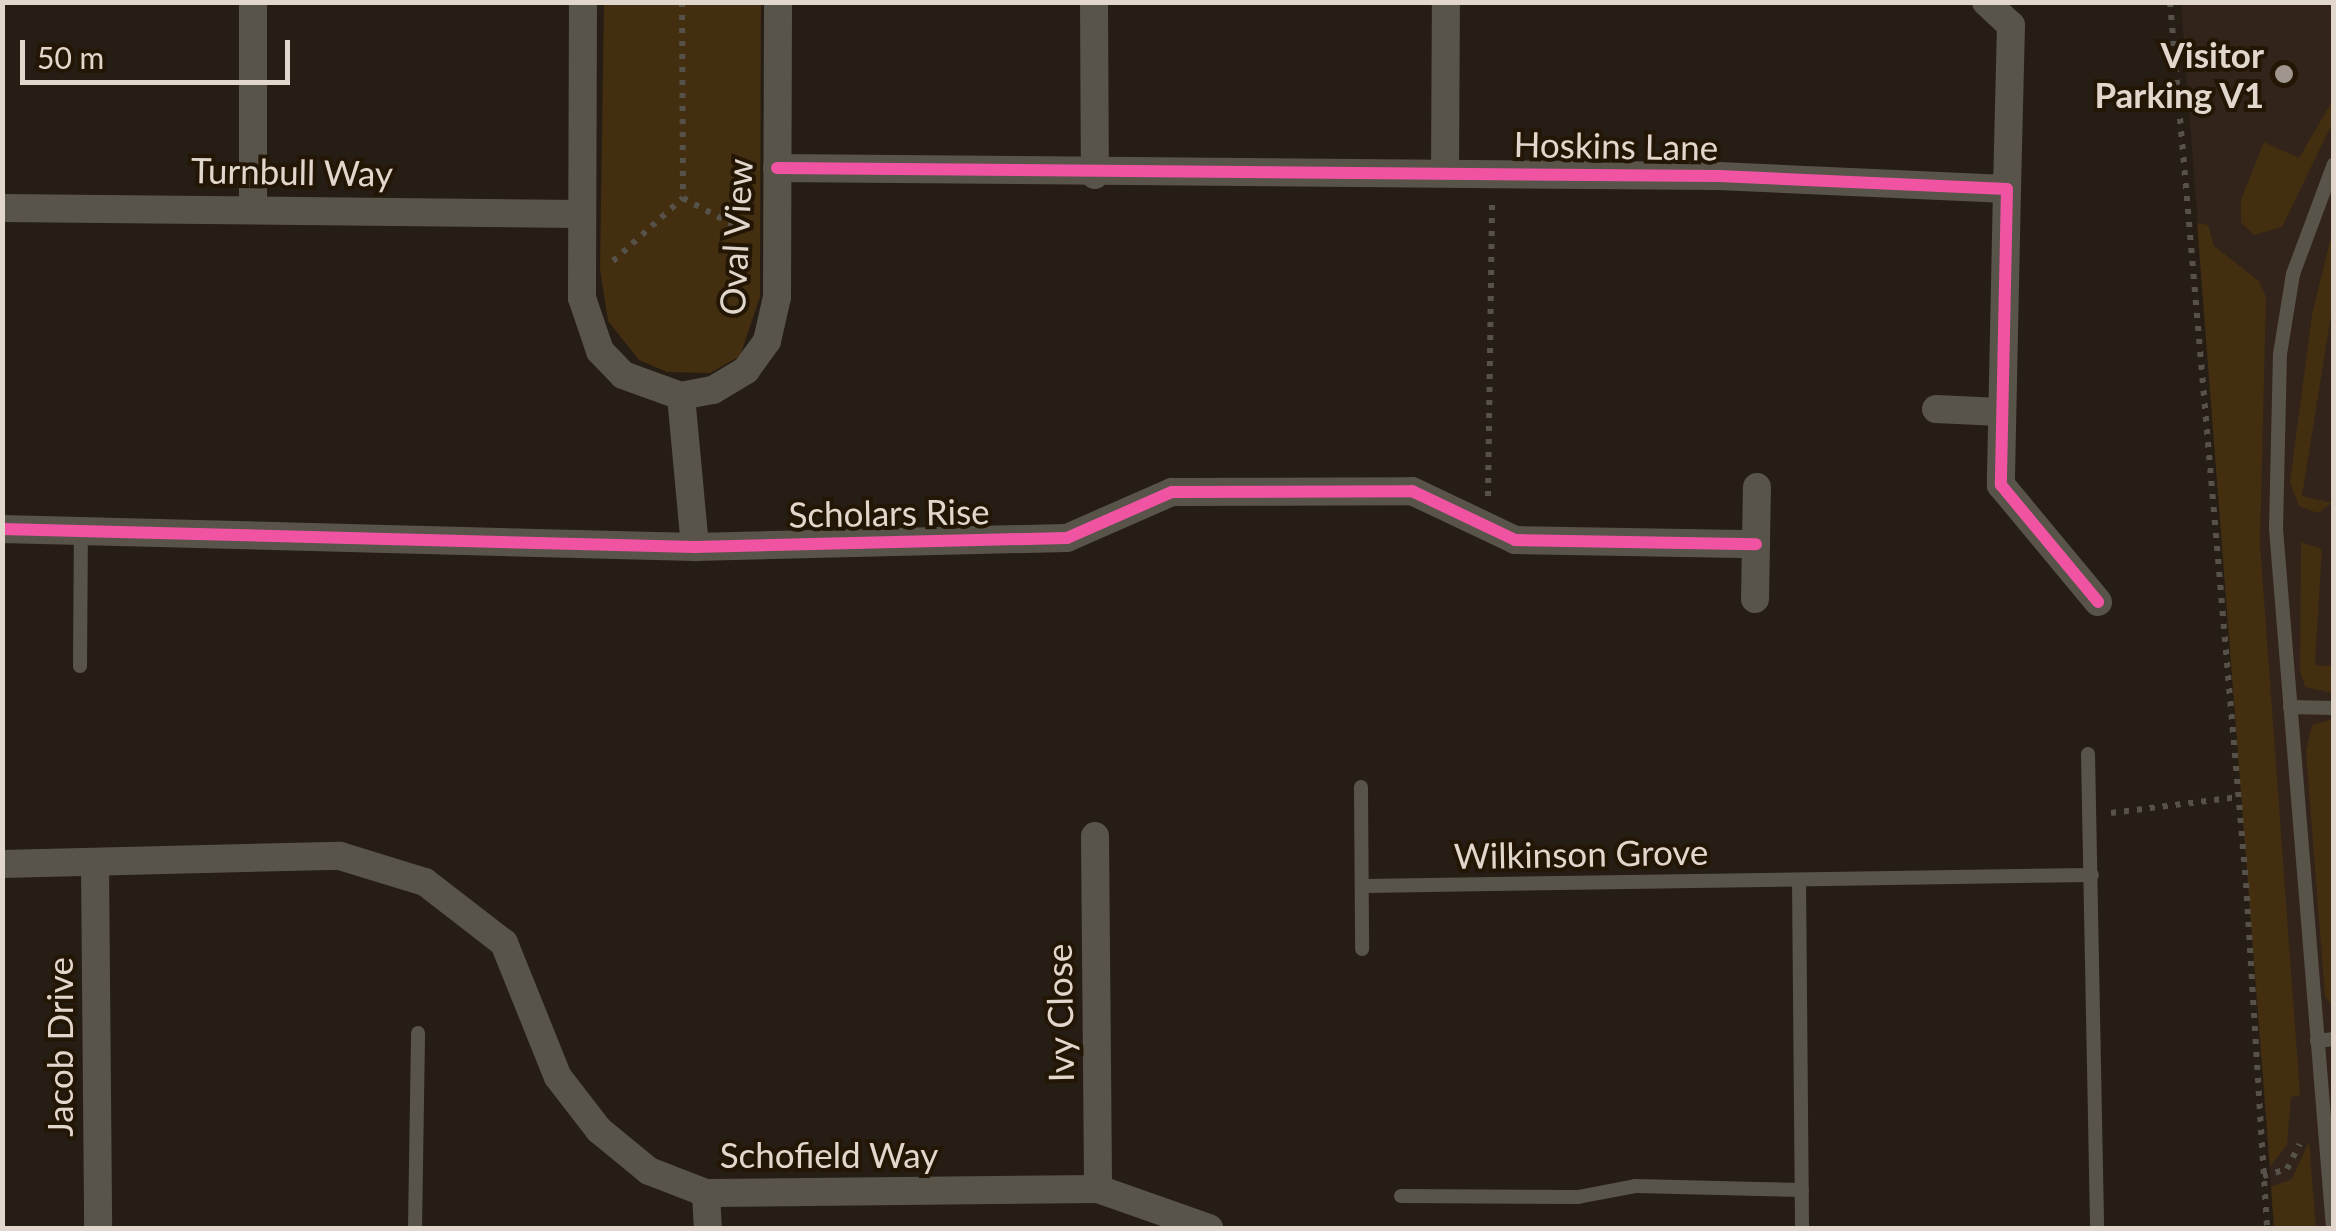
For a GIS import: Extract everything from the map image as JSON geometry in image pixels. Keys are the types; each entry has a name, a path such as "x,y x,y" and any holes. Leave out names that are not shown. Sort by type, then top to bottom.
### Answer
{"street":[{"path":"253,2 253,206"},
{"path":"583,2 582,270 600,351 623,376 681,396 695,547"},
{"name":"Oval View","path":"681,396 713,390 746,370 767,341 777,248 778,2"},
{"path":"1094,2 1095,174"},
{"path":"1445,172 1446,2"},
{"path":"1986,2 2011,25 2001,485 2098,602"},
{"name":"Hoskins Lane","path":"776,168 1095,174 1445,172 2007,189"},
{"name":"Turnbull Way","path":"2,208 253,206 580,214"},
{"path":"1936,409 2000,412"},
{"path":"1755,599 1757,487"},
{"name":"Scholars Rise","path":"2,529 695,547 1067,538 1172,492 1412,490 1516,540 1756,544"},
{"name":"Ivy Close","path":"1094,836 1098,1188"},
{"name":"Schofield Way","path":"2,864 340,856 425,882 504,944 558,1078 598,1130 649,1171 706,1193 1098,1188 1209,1228"},
{"name":"Jacob Drive","path":"95,864 98,1228"},
{"path":"706,1193 708,1228"}],"lane":[{"path":"2333,1228 2276,529 2280,354 2293,274 2334,164"},
{"path":"80,666 81,531"},
{"path":"2290,707 2334,708"},
{"path":"2088,754 2097,1228"},
{"path":"1361,786 1362,949"},
{"name":"Wilkinson Grove","path":"1364,886 2092,875"},
{"path":"1799,880 1802,1228"},
{"path":"415,1228 418,1033"},
{"path":"2317,1041 2334,1039"},
{"path":"1401,1196 1578,1197 1634,1186 1802,1190"}],"path":[{"path":"582,270 616,260 683,198 682,2"},
{"path":"2170,2 2238,797 2267,1228"},
{"path":"1488,526 1493,173"},
{"path":"683,198 777,248"},
{"path":"2090,816 2238,797"},
{"path":"2263,1176 2287,1168 2302,1132"}],"shaded area":[{"path":"604,3 761,3 760,297 740,356 710,373 667,372 639,360 608,321 600,269"},
{"path":"2181,3 2333,3 2333,1228 2274,1228"},
{"path":"2333,100 2333,122 2282,227 2254,235 2241,222 2241,200 2264,142 2299,158"},
{"path":"2197,223 2208,225 2214,246 2259,281 2266,297 2260,544 2300,1095 2291,1097 2287,1145 2270,1167"},
{"path":"2333,228 2333,303 2302,496 2332,503 2318,513 2299,506 2290,482 2312,315"},
{"path":"2301,542 2322,549 2315,665 2333,666 2333,693 2305,687 2300,670"},
{"path":"2334,719 2333,1007 2325,996 2306,752 2312,725"},
{"path":"2309,1142 2316,1228 2274,1228 2271,1187 2292,1179"}],"cycle path":[{"path":"777,168 1719,176 2007,189 2001,485 2098,602"},
{"path":"2,529 695,547 1067,538 1172,492 1412,491 1515,540 1756,544"}],"place":[{"name":"Visitor Parking V1","path":"2284,74"}]}
